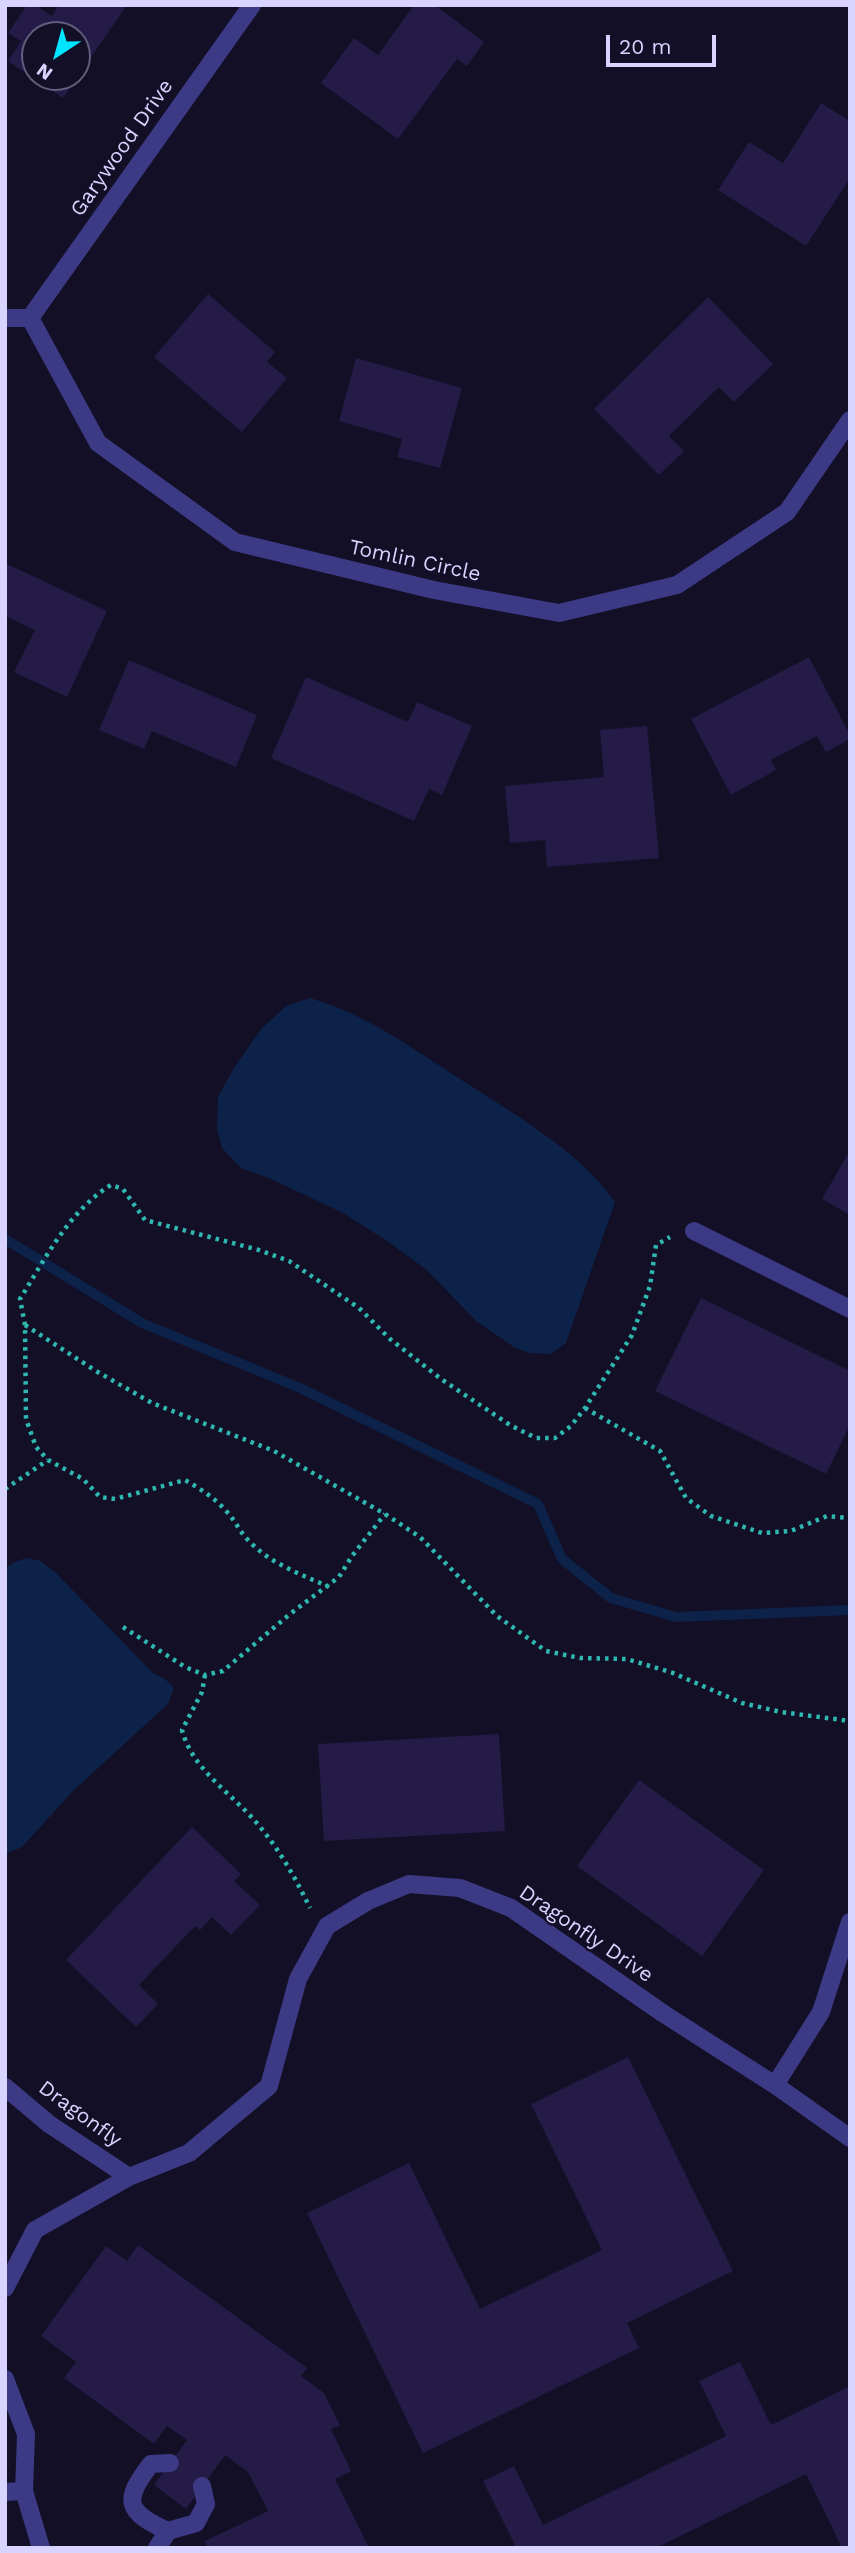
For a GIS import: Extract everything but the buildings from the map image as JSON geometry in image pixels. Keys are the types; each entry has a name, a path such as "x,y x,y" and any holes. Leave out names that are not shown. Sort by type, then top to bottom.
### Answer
{"street":[{"name":"Garywood Drive","path":"30,318 252,5"},
{"path":"5,318 30,318"},
{"name":"Tomlin Circle","path":"30,318 98,443 235,542 434,590 559,613 677,585 787,512 850,420"},
{"path":"694,1231 850,1309"},
{"name":"Dragonfly Drive","path":"327,1926 368,1901 409,1884 460,1888 511,1908 850,2138"},
{"path":"775,2085 821,2012 850,1922"},
{"path":"5,2288 35,2230 129,2177 189,2152 268,2086 299,1979 327,1926"},
{"name":"Dragonfly","path":"5,2087 48,2124 129,2177"},
{"path":"5,2379 26,2434 24,2491 41,2548"},
{"path":"170,2463 151,2464 137,2482 131,2496 133,2509 144,2520 168,2531 196,2523 206,2504 202,2487"},
{"path":"5,2492 24,2491"},
{"path":"157,2548 168,2531"}],"path":[{"path":"329,1587 293,1572 269,1557 248,1541 228,1512 203,1490 185,1480 115,1499 100,1497 83,1479 48,1460 36,1447 26,1419 25,1325 20,1299 60,1235 95,1195 110,1185 123,1189 145,1220 259,1250 289,1261 359,1308 390,1339 441,1379 510,1425 536,1438 555,1438 571,1426 632,1335 650,1286 656,1245 675,1234 694,1231"},
{"path":"25,1325 96,1371 152,1402 274,1451 386,1514 420,1538 497,1616 546,1651 580,1658 628,1659 673,1673 742,1703 781,1712 850,1721"},
{"path":"585,1408 660,1451 686,1498 711,1516 762,1534 791,1531 827,1516 850,1518"},
{"path":"5,1489 48,1460"},
{"path":"123,1627 185,1667 205,1675 223,1671 290,1614 329,1587 386,1514"},
{"path":"205,1675 202,1692 182,1730 185,1744 196,1763 229,1792 272,1842 300,1886 312,1912 327,1926"}],"water":[{"path":"310,998 369,1022 522,1119 584,1166 615,1202 566,1343 551,1354 529,1353 514,1347 476,1321 427,1270 387,1241 343,1213 241,1168 222,1148 217,1129 218,1097 234,1068 261,1029 286,1006"},
{"path":"26,1558 41,1561 56,1573 153,1673 174,1688 168,1704 74,1790 22,1847 5,1854 5,1569"}],"waterway":[{"path":"5,1239 142,1323 300,1388 538,1504 562,1559 611,1598 676,1617 850,1610"}]}
